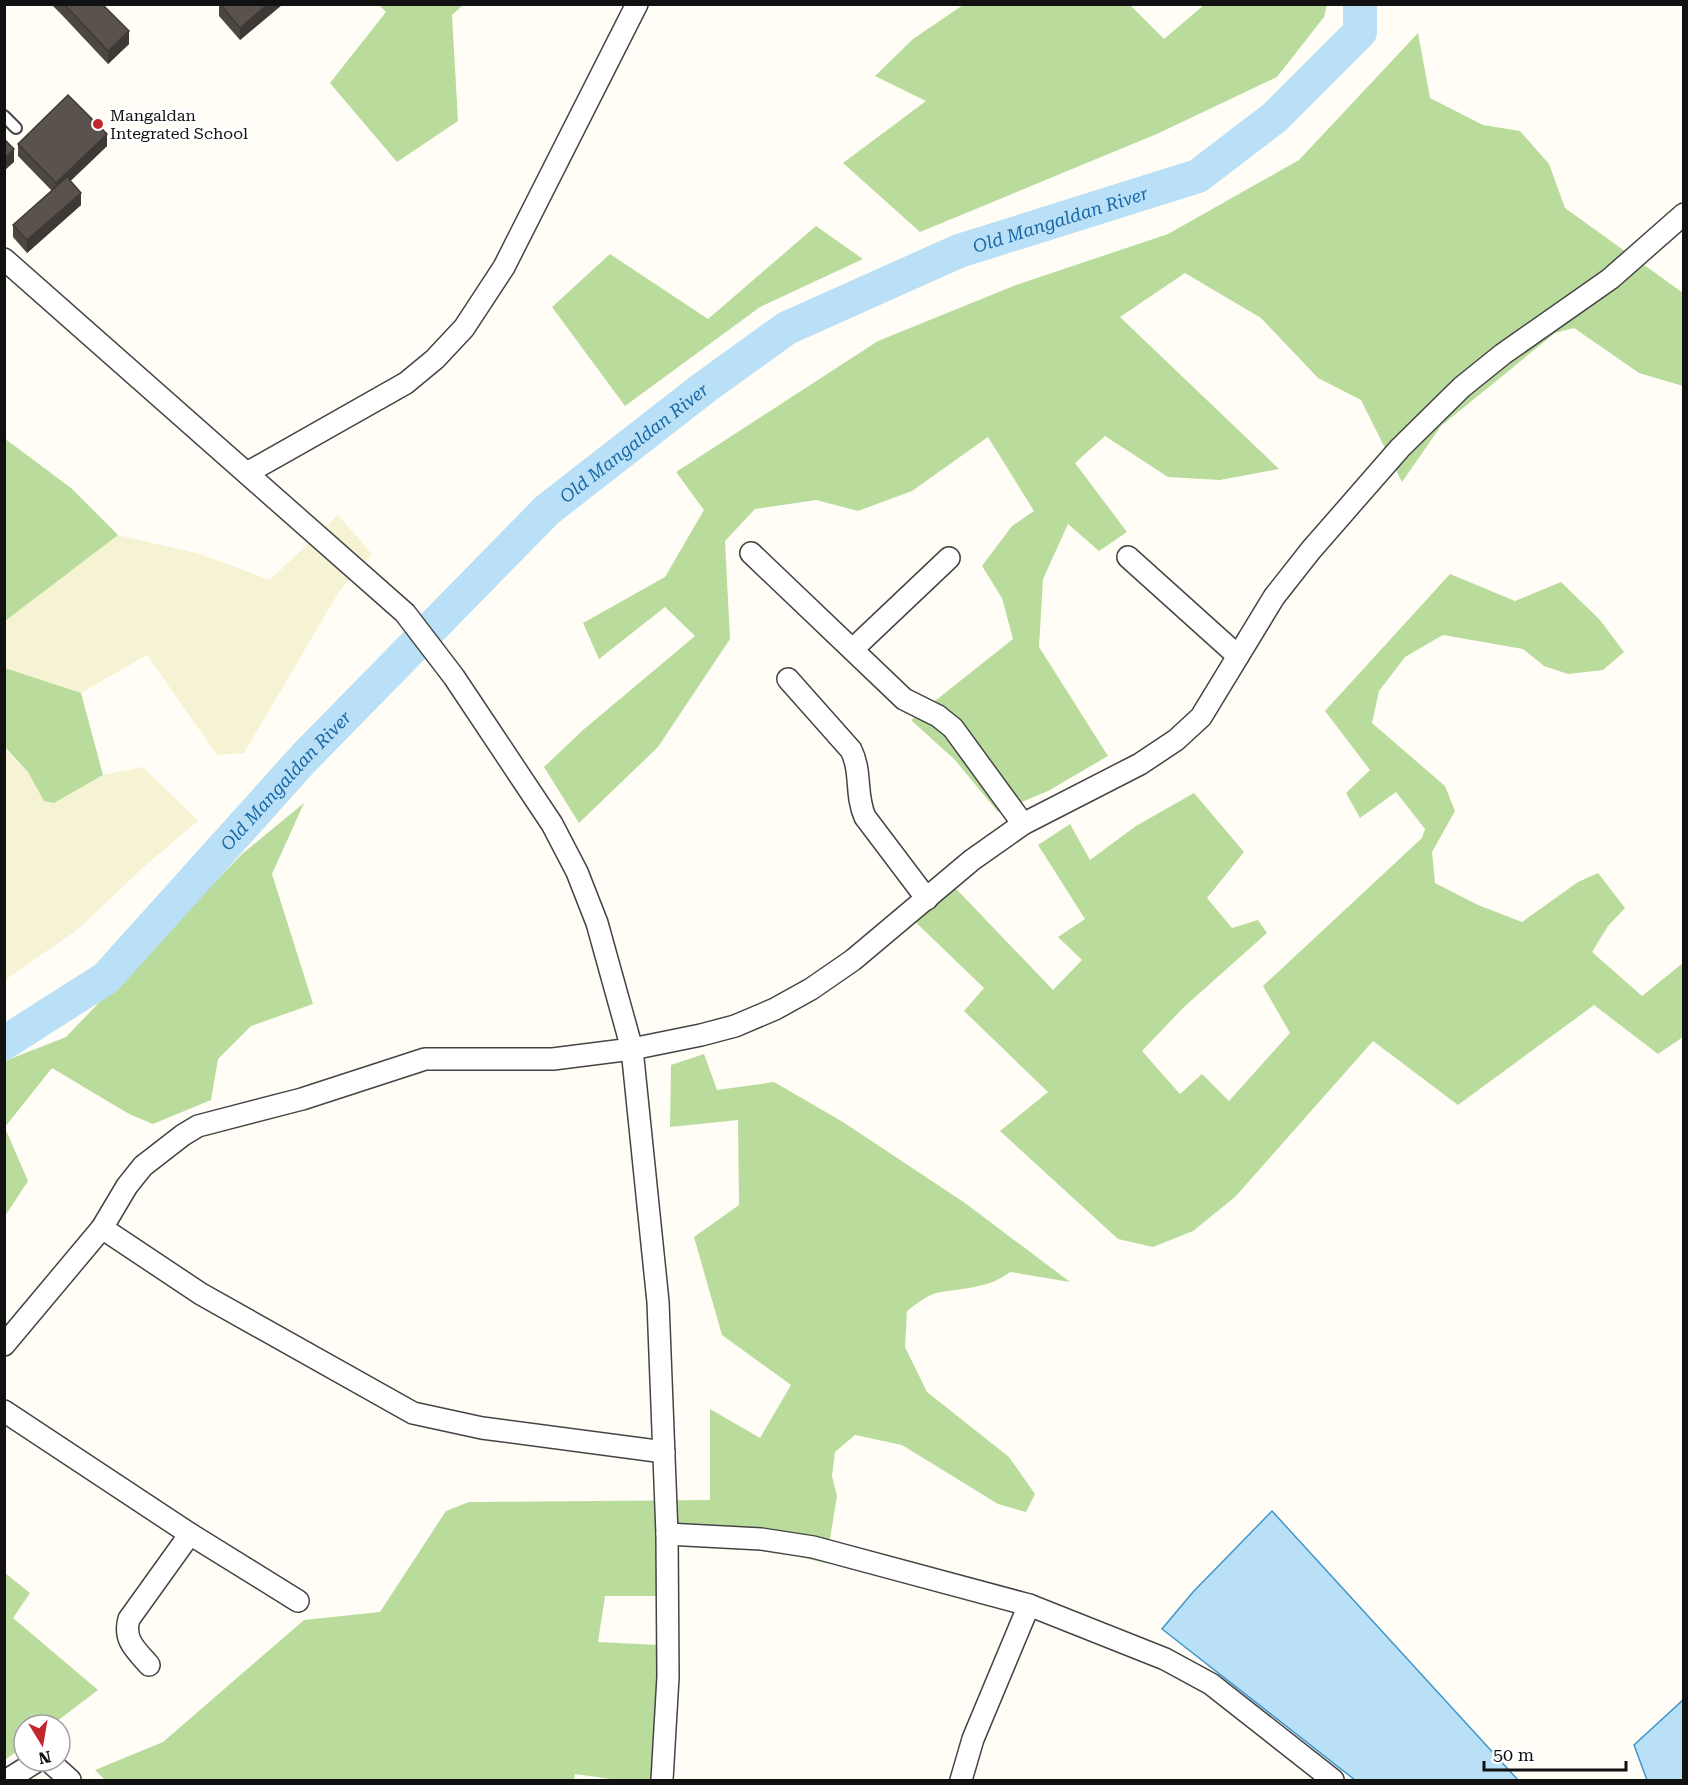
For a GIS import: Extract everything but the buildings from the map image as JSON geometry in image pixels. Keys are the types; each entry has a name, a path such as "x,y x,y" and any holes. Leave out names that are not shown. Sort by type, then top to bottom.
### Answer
{"street":[{"path":"246,473 406,383 435,359 464,328 504,267 637,4"},
{"path":"4,1345 102,1228 127,1186 143,1166 198,1126 302,1099 425,1059 544,1059 632,1049 724,1029 775,1010 853,960 972,860 1023,824 1140,764 1176,740 1201,717 1274,597 1311,550 1400,448 1462,387 1503,354 1610,279 1683,214"},
{"path":"4,259 405,613 454,677 552,824 577,872 597,923 632,1049 658,1302 667,1534 668,1677 662,1780"},
{"path":"751,553 904,699 938,716 953,728 1023,824"},
{"path":"1128,557 1238,656"},
{"path":"853,649 949,558"},
{"path":"788,679 851,750 856,761 860,806 865,817 927,899"},
{"path":"102,1228 201,1294 413,1413 482,1428 664,1452"},
{"path":"4,1411 190,1534 298,1601"},
{"path":"149,1665 127,1638 129,1619 190,1534"},
{"path":"667,1534 761,1539 813,1547 1029,1605 1165,1659 1211,1684 1333,1780"},
{"path":"961,1780 973,1738 1029,1605"}],"lane":[{"path":"4,116 16,128"}],"shaded area":[{"path":"338,515 372,554 340,590 244,753 217,755 147,655 81,693 5,668 4,621 118,535 200,554 270,580"},
{"path":"4,748 28,772 45,801 54,803 103,775 143,767 198,821 148,863 77,930 5,980"}],"green space":[{"path":"379,5 463,5 452,15 458,121 397,162 330,83 386,12"},
{"path":"963,5 1130,5 1164,39 1204,5 1327,5 1324,17 1277,77 1159,133 920,232 843,163 926,101 875,76 913,39"},
{"path":"1418,33 1430,98 1483,125 1520,131 1549,164 1565,208 1683,293 1683,386 1639,373 1574,328 1555,333 1441,426 1402,482 1361,400 1318,378 1261,318 1185,273 1120,317 1279,469 1220,480 1168,477 1105,436 1075,463 1127,532 1099,551 1068,524 1043,579 1039,647 1108,756 1048,791 998,812 955,760 911,720 1013,639 1002,598 982,566 1012,526 1034,511 988,437 912,491 858,511 816,500 755,509 725,541 730,639 658,747 579,823 544,767 583,730 695,636 665,607 599,659 583,623 665,577 704,510 676,472 878,341 1016,285 1168,234 1299,160"},
{"path":"816,226 863,259 760,307 625,406 552,307 610,254 708,319"},
{"path":"4,438 71,488 118,535 5,621"},
{"path":"1450,574 1515,601 1561,582 1600,620 1624,652 1603,670 1568,674 1544,666 1523,649 1443,635 1405,657 1379,691 1372,723 1445,786 1455,811 1432,852 1435,883 1478,905 1522,922 1578,882 1598,873 1625,908 1608,926 1592,952 1642,996 1683,963 1683,1037 1658,1054 1594,1005 1458,1105 1373,1041 1235,1197 1193,1231 1153,1247 1118,1239 1000,1131 1048,1092 964,1011 984,988 903,910 942,874 1053,990 1082,960 1058,937 1085,919 1038,845 1070,824 1090,860 1136,826 1194,793 1244,852 1207,898 1232,928 1258,920 1267,933 1184,1007 1142,1051 1180,1094 1202,1074 1229,1101 1290,1033 1263,986 1422,838 1425,829 1396,792 1360,818 1346,793 1370,770 1325,711"},
{"path":"5,668 81,693 103,775 54,803 44,801 28,772 5,747"},
{"path":"304,803 272,874 313,1004 251,1026 218,1059 211,1100 153,1124 129,1114 52,1068 5,1127 5,1061 66,1037 242,854"},
{"path":"704,1054 717,1090 774,1082 843,1122 965,1203 1070,1282 1010,1272 984,1285 932,1294 907,1311 905,1347 927,1392 1009,1457 1035,1494 1026,1512 998,1504 902,1445 855,1435 835,1452 832,1476 837,1496 826,1563 769,1550 675,1541 676,1596 605,1596 598,1642 679,1646 671,1719 672,1780 618,1780 575,1774 574,1780 105,1780 95,1770 163,1742 304,1620 380,1612 446,1511 469,1502 710,1500 710,1409 760,1438 791,1385 722,1335 694,1237 739,1205 738,1120 670,1127 671,1065"},
{"path":"5,1128 28,1181 4,1216"},
{"path":"5,1573 30,1593 13,1618 98,1690 68,1713 12,1713 12,1755 5,1760"}],"water":[{"path":"1272,1511 1518,1780 1355,1780 1162,1629 1193,1592"},
{"path":"1683,1700 1683,1780 1647,1780 1634,1745"}],"waterway":[{"name":"Old Mangaldan River","path":"4,1043 106,978 304,758 547,510 705,387 787,328 959,251 1198,176 1275,117 1360,32 1360,4"}],"place":[{"name":"Mangaldan Integrated School","path":"98,124"}]}
